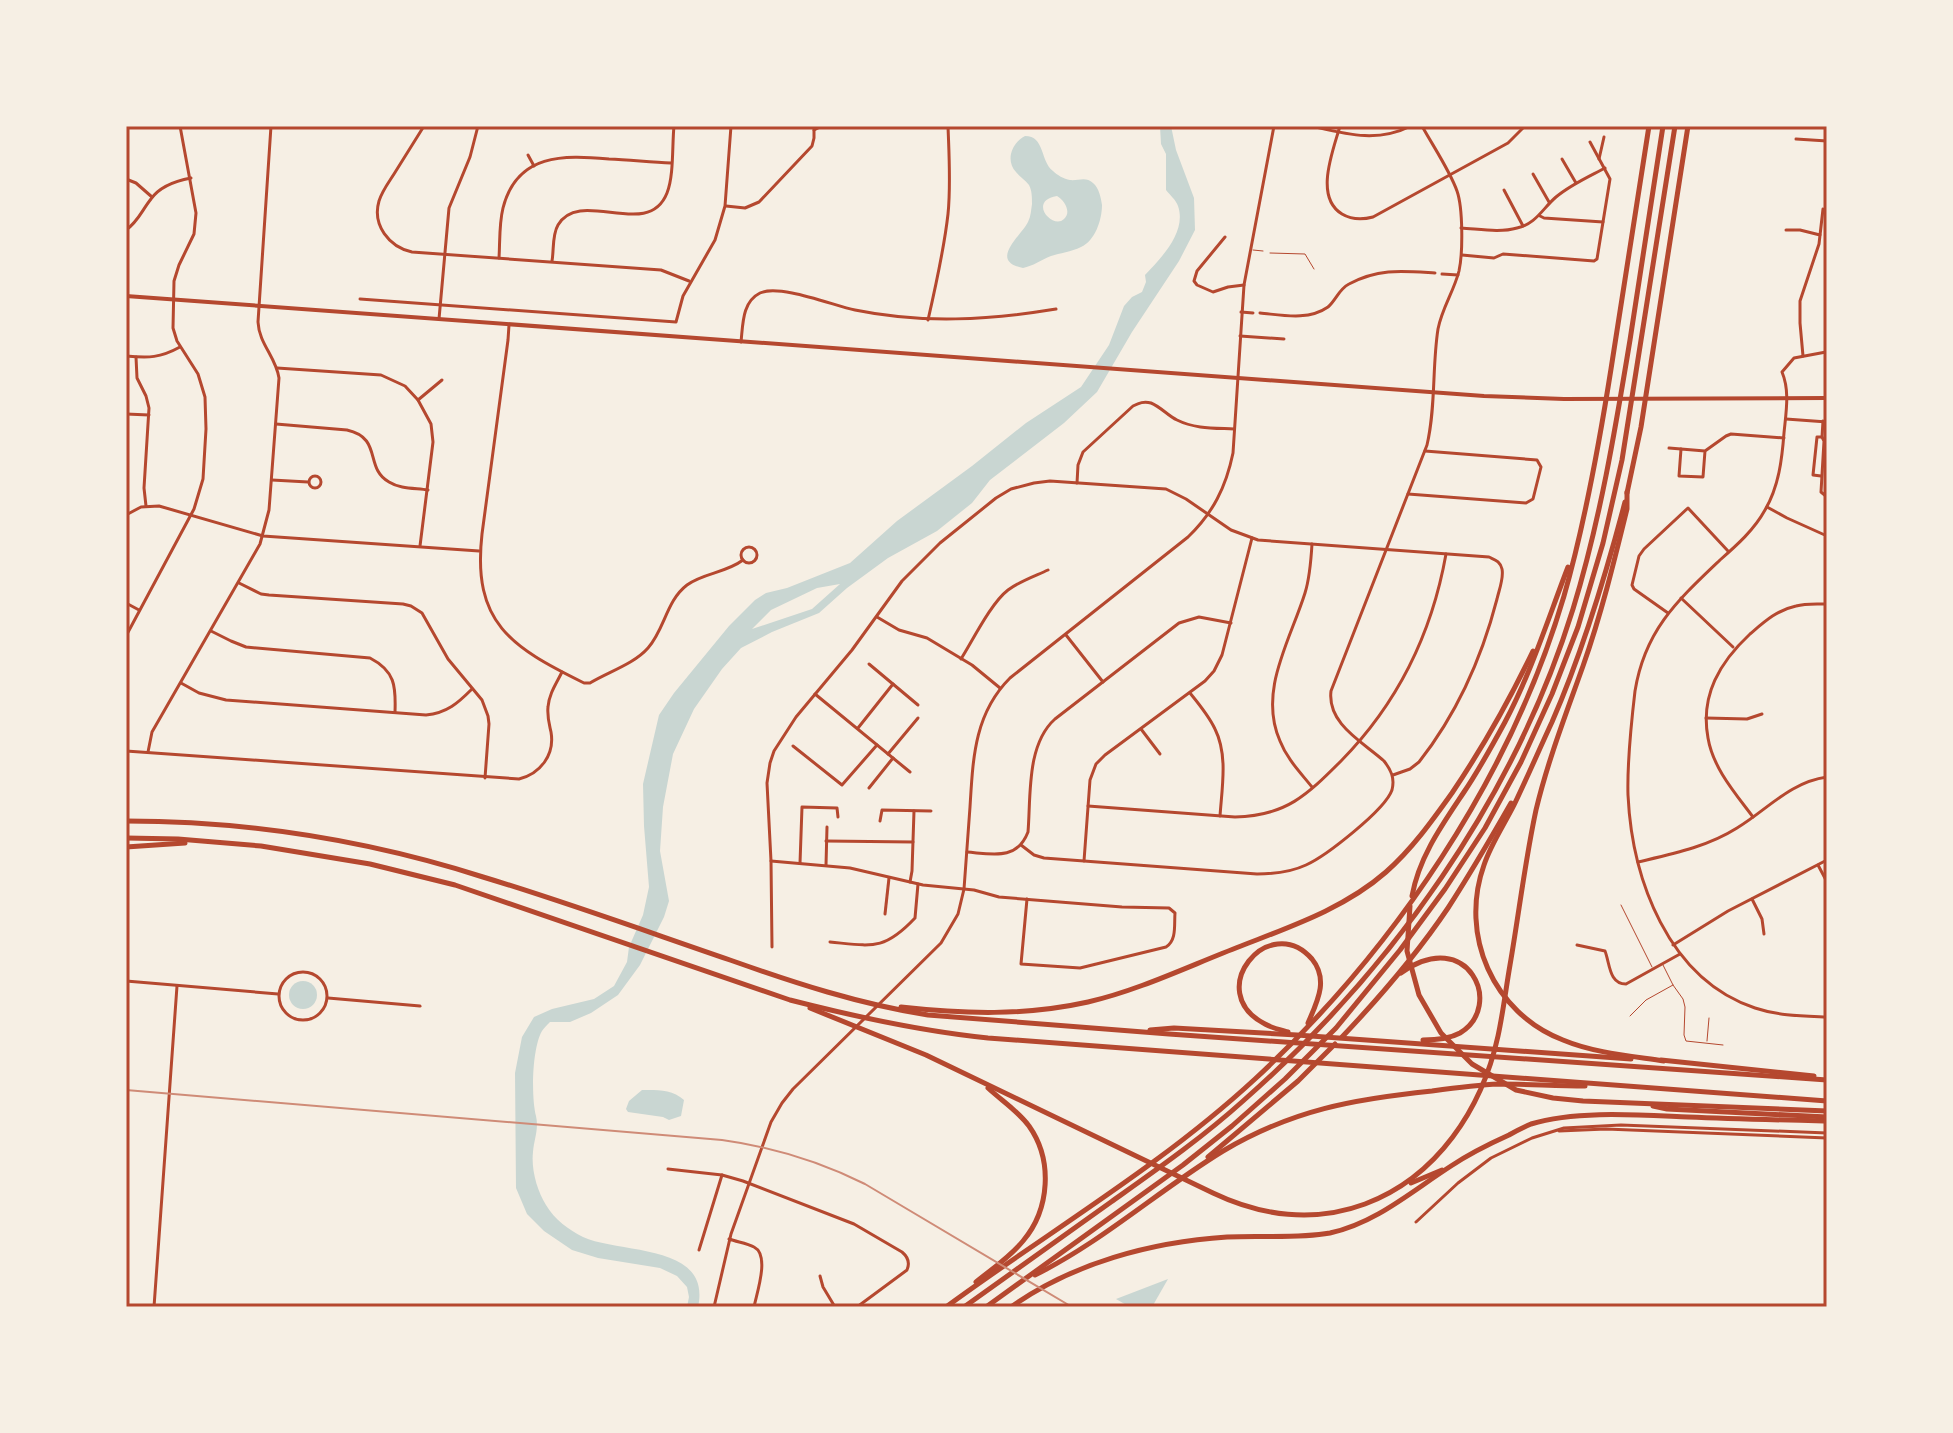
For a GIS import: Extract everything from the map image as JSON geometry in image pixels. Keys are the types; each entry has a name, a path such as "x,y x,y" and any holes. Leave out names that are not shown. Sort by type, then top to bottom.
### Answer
{"highway":[{"path":"991,1273 1017,1258 1161,1155 1256,1077 1333,999 1404,911 1448,848 1484,786 1518,720 1565,594 1602,423 1649,126"},
{"path":"964,1307 1223,1119 1321,1027 1386,954 1436,885 1503,774 1556,658 1585,567 1607,474 1663,126"},
{"path":"1039,1272 1232,1126 1336,1028 1445,889 1476,843 1521,762 1562,669 1589,593 1613,503 1675,126"},
{"path":"1664,1061 1595,1049 1556,1037 1535,1026 1515,1009 1499,990 1485,963 1476,932 1476,897 1484,864 1576,664 1598,602 1641,427 1688,126"},
{"path":"1399,1188 1429,1165 1449,1143 1476,1098 1494,1051 1536,809 1599,618 1627,509 1627,492"},
{"path":"1575,548 1513,707 1426,852 1414,883 1408,913 1407,951 1419,995 1441,1033 1472,1064 1516,1090 1553,1098 1827,1111"},
{"path":"850,999 972,1014 1034,1011 1076,1004 1126,991 1301,923 1344,902 1387,871 1434,819 1472,764 1508,703 1546,625"},
{"path":"1191,1171 1298,1081 1350,1029 1446,911 1521,788"},
{"path":"126,821 225,825 353,842 462,870 802,985 899,1011 1133,1032 1827,1078"},
{"path":"126,838 293,850 370,864 455,885 790,1000 907,1047 1213,1193 1251,1208 1291,1215 1331,1213 1369,1203 1452,1166"},
{"path":"126,847 215,842"},
{"path":"1297,1035 1266,1025 1249,1012 1242,1000 1239,986 1243,969 1261,949 1289,945 1303,951 1316,965 1320,990 1305,1027"},
{"path":"1387,986 1420,961 1443,957 1455,960 1469,970 1479,993 1475,1018 1457,1035 1442,1039 1394,1041"},
{"path":"790,1000 895,1025 950,1034 1827,1101"},
{"path":"1133,1032 1174,1028 1394,1041 1664,1061 1827,1078"},
{"path":"946,1307 991,1273 1027,1236 1039,1214 1045,1187 1044,1163 1029,1127 1018,1113 981,1082"},
{"path":"986,1307 1101,1235 1227,1149 1272,1127 1330,1106 1495,1084 1626,1086"},
{"path":"1640,1103 1667,1109 1827,1119"},
{"path":"1011,1307 1052,1281 1129,1252 1175,1242 1330,1232 1366,1221 1452,1166 1531,1124 1579,1116 1632,1114 1827,1119"}],"main road":[{"path":"126,296 1497,396 1588,399 1827,398"}],"street":[{"path":"126,636 192,515 203,479 205,397 198,374 173,328 176,272 190,244 195,224 195,203 180,126"},
{"path":"148,752 152,732 263,536 269,510 279,389 277,368 260,338 258,306 271,126"},
{"path":"424,126 381,194 377,213 382,231 394,245 412,252 661,270 690,281"},
{"path":"439,319 449,208 470,157 478,126"},
{"path":"552,263 555,232 563,218 584,211 649,212 659,206 670,185 674,126"},
{"path":"360,299 676,322 690,281 715,240 725,206 731,126"},
{"path":"725,206 751,207 763,199 812,146 812,128 822,126"},
{"path":"829,126 837,126"},
{"path":"928,320 948,214 948,126"},
{"path":"714,1307 729,1239 774,1115 795,1088 932,953 958,914 964,889 975,742 984,714 1000,688 1181,543 1209,515 1220,495 1228,474 1234,429 1244,285 1274,126"},
{"path":"1311,126 1359,136 1379,136 1411,126"},
{"path":"1340,126 1326,187 1330,200 1343,215 1358,220 1373,217 1508,143 1525,126"},
{"path":"1021,845 1039,857 1276,874 1306,865 1331,850 1383,804 1391,791 1393,775 1384,761 1337,718 1331,691 1425,451 1441,315 1458,275 1461,228 1458,195 1422,126"},
{"path":"1599,159 1604,137"},
{"path":"1796,139 1827,141"},
{"path":"1461,255 1597,259 1610,182 1590,142"},
{"path":"528,155 534,166"},
{"path":"499,258 502,215 507,198 516,183 534,166 568,156 671,163"},
{"path":"1562,159 1576,184"},
{"path":"1461,228 1505,230 1523,226 1549,203 1605,168"},
{"path":"1533,174 1549,203"},
{"path":"126,230 135,223 152,197 166,186 191,178"},
{"path":"126,179 136,183 152,197"},
{"path":"1504,190 1523,226"},
{"path":"1803,356 1800,301 1820,235 1823,209"},
{"path":"1539,215 1544,218 1603,222"},
{"path":"1786,230 1820,235"},
{"path":"1225,237 1197,271 1194,281 1213,292 1244,285"},
{"path":"1260,313 1307,315 1328,306 1346,285 1388,270 1435,273"},
{"path":"1442,274 1458,275"},
{"path":"741,342 749,303 758,294 769,290 789,292 864,312 928,320 1002,318 1056,309"},
{"path":"1241,312 1253,313"},
{"path":"509,325 480,551 482,587 489,609 508,637 525,652 584,683 590,683 639,656 655,639 669,605 686,586 743,560"},
{"path":"1239,336 1284,339"},
{"path":"126,356 161,356 181,347"},
{"path":"1826,352 1794,358 1782,372 1787,399 1784,438 1777,481 1767,507 1749,532 1668,613 1646,651 1635,691 1628,793 1630,824 1638,862 1655,913 1680,954 1707,981 1743,1004 1784,1015 1827,1017 1827,998"},
{"path":"136,357 137,378 146,396 149,415 144,488 146,506"},
{"path":"277,368 381,375 405,386 418,400 427,414 433,436 420,547"},
{"path":"418,400 442,380"},
{"path":"1077,483 1079,460 1085,449 1141,402 1153,404 1185,423 1234,429"},
{"path":"126,414 149,415"},
{"path":"1786,419 1825,422 1821,492 1827,497"},
{"path":"276,424 357,432 370,445 375,467 386,481 428,490"},
{"path":"1669,448 1705,451 1728,435 1784,438"},
{"path":"1822,437 1817,437 1813,475 1822,476"},
{"path":"1681,449 1679,476 1703,477 1705,451"},
{"path":"1408,494 1526,503 1531,501 1541,467 1533,459 1425,451"},
{"path":"272,480 309,482"},
{"path":"772,947 767,788 770,763 780,741 908,574 940,543 996,498 1026,484 1077,483 1166,489 1231,530 1252,538 1496,560 1500,564 1502,578 1487,635 1458,700 1419,762 1393,775"},
{"path":"126,515 146,506 165,507 263,536 480,551"},
{"path":"1767,507 1827,536"},
{"path":"1668,613 1632,585 1641,552 1688,508 1729,552"},
{"path":"1084,861 1090,780 1096,764 1205,681 1217,666 1252,538"},
{"path":"1312,544 1305,592 1275,677 1272,710 1275,728 1285,752 1313,788"},
{"path":"1088,806 1247,817 1272,813 1289,805 1313,788 1360,740 1395,693 1426,630 1446,554"},
{"path":"961,659 1004,593 1048,570"},
{"path":"239,583 261,594 403,604 418,610 430,625 448,659 482,700 488,716 485,778"},
{"path":"1681,598 1735,649"},
{"path":"126,603 139,610"},
{"path":"1753,817 1716,764 1707,736 1710,689 1719,670 1735,649 1769,617 1802,604 1827,604"},
{"path":"877,617 899,630 927,638 1000,688"},
{"path":"967,852 1010,853 1021,845 1028,832 1034,759 1040,737 1055,719 1185,620 1206,617 1231,623"},
{"path":"211,631 246,647 370,658 392,677 396,696 395,713"},
{"path":"1066,635 1103,682"},
{"path":"869,664 918,705"},
{"path":"126,751 519,779 528,777 543,766 548,756 551,744 549,700 562,672"},
{"path":"181,683 199,693 226,700 426,715 444,712 473,688"},
{"path":"857,729 893,684"},
{"path":"1190,693 1213,723 1219,739 1223,778 1220,816"},
{"path":"815,694 910,772"},
{"path":"1706,718 1747,719 1762,714"},
{"path":"888,754 918,718"},
{"path":"1141,729 1160,754"},
{"path":"793,746 842,785 877,745"},
{"path":"869,788 893,758"},
{"path":"1638,862 1708,843 1738,828 1796,786 1827,777"},
{"path":"800,863 802,807 837,808 838,817"},
{"path":"880,821 882,810 931,811"},
{"path":"910,882 914,811"},
{"path":"826,865 827,827"},
{"path":"826,841 913,842"},
{"path":"1673,945 1707,923 1827,860"},
{"path":"771,861 850,868 918,884 999,897 1169,908 1175,913 1173,939 1166,947 1080,968 1021,964 1027,899"},
{"path":"1818,865 1827,882"},
{"path":"885,914 889,877"},
{"path":"830,942 872,946 889,941 915,918 918,884"},
{"path":"1752,899 1762,919 1764,934"},
{"path":"1577,945 1605,951 1613,978 1621,985 1680,954"},
{"path":"305,972 319,977 328,998 319,1015 304,1021 289,1016 283,1010 279,994 285,980 291,975 305,972"},
{"path":"126,981 279,994"},
{"path":"154,1307 177,986"},
{"path":"328,998 420,1006"},
{"path":"1416,1222 1458,1183 1491,1158 1532,1138 1564,1128 1621,1125 1827,1136"},
{"path":"668,1169 722,1175 749,1183 854,1224 902,1252 908,1266 904,1273 857,1307"},
{"path":"699,1250 722,1175"},
{"path":"729,1239 756,1247 762,1256 754,1307"},
{"path":"820,1276 835,1307"}],"lane":[{"path":"1250,249 1263,251"},
{"path":"1270,253 1305,254 1314,269"},
{"path":"1500,564 1506,559"},
{"path":"1621,905 1654,970"},
{"path":"1663,965 1683,999 1686,1041 1723,1045"},
{"path":"1630,1016 1646,1000 1673,985"},
{"path":"1707,1043 1709,1018"}],"shaded area":[{"path":"1160,126 1171,126 1176,150 1194,198 1195,230 1097,392 1064,423 990,480 972,503 937,531 888,558 819,613 741,648 722,669 694,709 673,754 663,807 660,851 669,901 664,917 640,965 618,995 591,1013 570,1022 550,1022 542,1031 533,1073 537,1125 533,1159 535,1180 543,1199 558,1219 583,1237 678,1261 691,1271 699,1286 698,1307 687,1307 687,1287 677,1276 660,1268 598,1258 572,1250 544,1231 527,1214 516,1188 515,1073 522,1037 534,1017 552,1009 594,999 614,986 627,962 649,887 643,784 659,715 674,693 729,626 755,600 766,593 850,563 897,521 1026,423 1081,387 1109,345 1124,306 1142,292 1145,275 1176,235 1180,216 1178,206 1166,190 1166,154 1161,144","holes":["840,584 812,609 752,629 771,610 817,588"]},
{"path":"1025,136 1036,140 1049,167 1059,175 1093,183 1102,205 1097,229 1086,244 1023,268 1013,265 1007,254 1028,222 1032,204 1029,185 1011,162 1012,152","holes":["1057,196 1067,213 1064,219 1054,221 1045,214 1044,203"]},
{"path":"303,981 313,985 317,995 313,1005 303,1009 293,1005 289,995 293,985"},
{"path":"642,1090 664,1091 679,1096 684,1100 681,1116 669,1120 628,1112 629,1101"},
{"path":"1168,1279 1152,1307 1130,1307 1116,1299"}],"railway":[{"path":"126,1090 722,1140 759,1147 813,1162 865,1184 1072,1307"}]}
